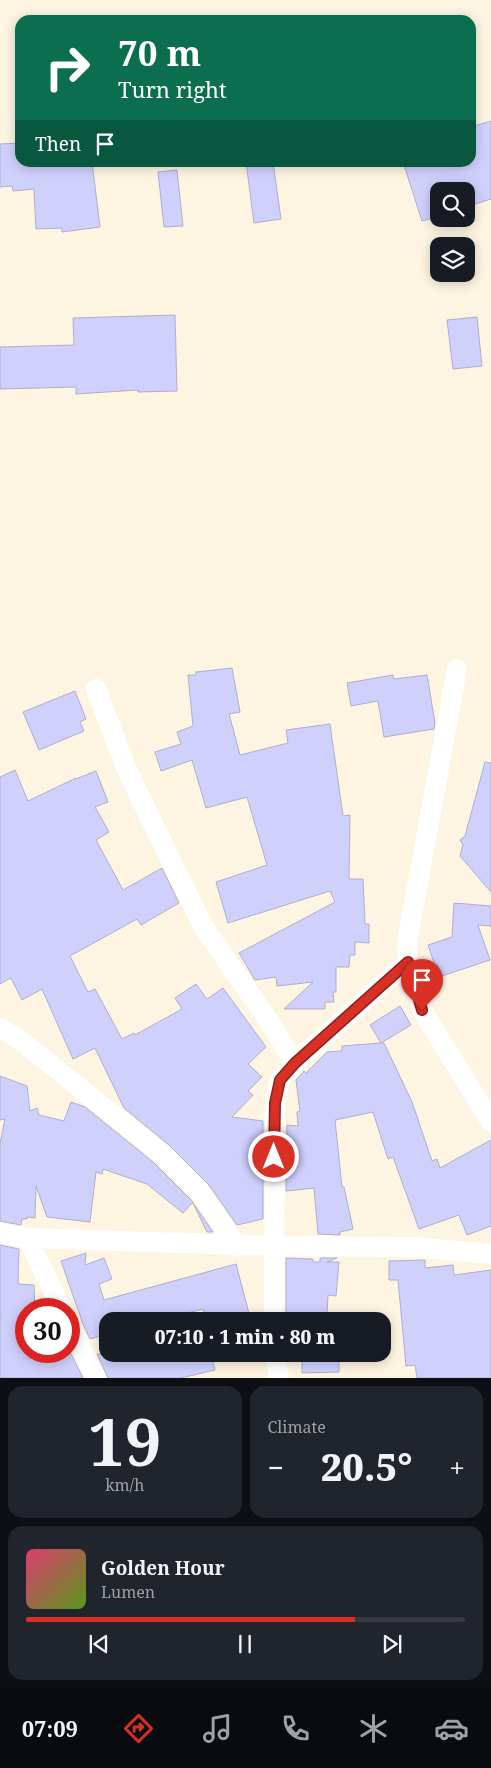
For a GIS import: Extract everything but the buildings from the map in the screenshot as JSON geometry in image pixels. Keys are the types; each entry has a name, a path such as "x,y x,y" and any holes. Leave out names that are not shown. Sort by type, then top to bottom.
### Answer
{"street":[{"path":"457,669 407,942 408,962 422,1010 491,1122"},
{"path":"96,689 127,770 203,926 268,1020 295,1063"},
{"path":"274,1312 275,1103 280,1080 295,1063 408,962"},
{"path":"0,1028 20,1040 161,1153 201,1193 237,1246"},
{"path":"0,1233 28,1238 237,1246 414,1247 491,1254"},
{"path":"28,1238 57,1298"},
{"path":"80,1345 96,1378"},
{"path":"277,1362 279,1378"}],"route":[{"path":"274,1157 275,1103 280,1080 295,1063 408,962 422,1010"}]}
